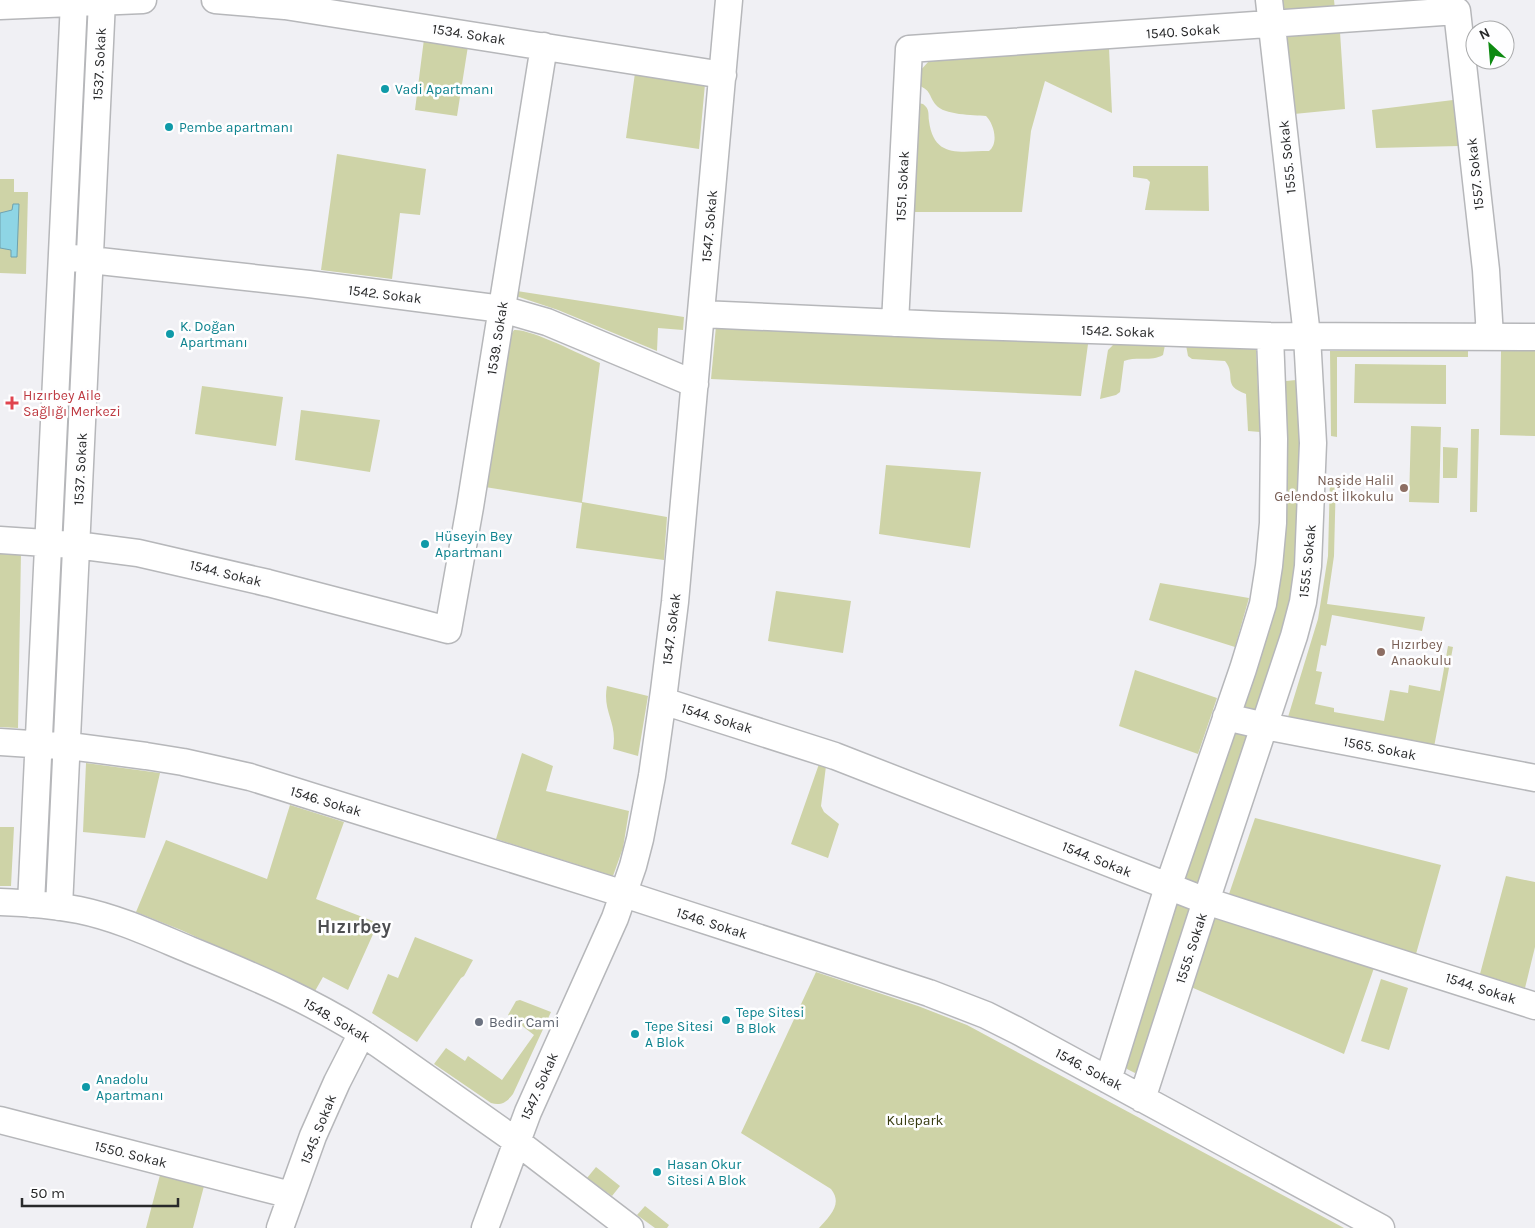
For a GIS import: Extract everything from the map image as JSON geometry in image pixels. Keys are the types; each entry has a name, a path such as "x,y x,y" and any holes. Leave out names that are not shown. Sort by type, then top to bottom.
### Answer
{"street":[{"path":"0,6 143,0"},
{"name":"1534. Sokak","path":"214,0 285,6 722,74"},
{"name":"1547. Sokak","path":"485,1228 531,1104 615,918 640,839 663,702 675,602 729,0"},
{"name":"1537. Sokak","path":"59,906 102,1"},
{"name":"1537. Sokak","path":"31,904 62,256 60,2"},
{"name":"1540. Sokak","path":"909,50 1271,13 1457,11"},
{"name":"1557. Sokak","path":"1457,11 1486,270 1490,337"},
{"name":"1555. Sokak","path":"1142,1099 1294,636 1303,602 1308,566 1312,443 1308,336 1271,13"},
{"name":"1539. Sokak","path":"448,630 544,46"},
{"name":"1551. Sokak","path":"895,323 909,50"},
{"name":"1542. Sokak","path":"62,256 318,285 502,309 547,322 695,384"},
{"name":"1542. Sokak","path":"701,314 1270,336 1535,337"},
{"path":"1108,1080 1168,887 1263,604 1270,566 1273,523 1274,439 1270,336"},
{"name":"1544. Sokak","path":"0,540 116,549 174,560 448,630"},
{"name":"1544. Sokak","path":"663,702 836,756 1206,901 1535,1006"},
{"name":"1565. Sokak","path":"1226,717 1535,778"},
{"name":"1546. Sokak","path":"0,742 67,746 183,762 250,777 624,894 960,1004 1009,1026 1381,1228"},
{"name":"1548. Sokak","path":"0,902 59,906 116,921 227,965 302,999 362,1033 516,1141 630,1228"},
{"name":"1545. Sokak","path":"280,1228 291,1195 329,1100 362,1033"},
{"name":"1550. Sokak","path":"0,1120 291,1195"}],"green space":[{"path":"1281,0 1334,0 1335,9 1287,12"},
{"path":"1340,32 1345,109 1294,114 1283,36"},
{"path":"424,39 468,46 457,116 415,110"},
{"path":"1109,48 1112,113 1045,81 1031,131 1022,212 913,212 918,103 923,104 927,108 932,133 936,142 943,147 959,152 989,151 995,139 993,128 986,116 945,111 936,105 928,91 918,85 919,72 929,61"},
{"path":"635,73 705,84 699,149 626,138"},
{"path":"1453,100 1459,146 1376,148 1372,110"},
{"path":"337,154 426,169 420,215 400,213 392,279 321,270"},
{"path":"1133,166 1208,166 1209,211 1145,210 1150,182 1147,179 1133,177"},
{"path":"0,179 14,179 14,192 28,192 26,274 0,273 0,248 11,250 12,210 0,213"},
{"path":"517,291 684,317 683,330 658,328 657,351 558,310 516,296"},
{"path":"716,326 1088,344 1081,396 711,379"},
{"path":"514,330 544,338 600,363 582,502 667,517 664,560 576,548 582,503 485,487 510,336"},
{"path":"1119,343 1165,345 1163,355 1158,357 1124,361 1120,392 1116,395 1100,399 1108,350 1113,345"},
{"path":"1186,345 1256,347 1260,432 1248,431 1246,394 1238,391 1232,384 1230,371 1225,361 1192,359 1188,356"},
{"path":"1330,351 1468,351 1468,357 1337,357 1337,437 1331,436"},
{"path":"1501,351 1535,351 1535,436 1500,435"},
{"path":"1355,364 1446,365 1446,404 1354,403"},
{"path":"1296,380 1299,384 1301,450 1296,566 1289,607 1281,637 1257,708 1254,711 1244,708 1242,704 1283,384 1286,381"},
{"path":"202,386 283,397 276,446 195,434"},
{"path":"301,410 380,420 370,472 295,460"},
{"path":"1411,426 1441,427 1439,503 1409,502"},
{"path":"1471,429 1479,429 1477,512 1470,512"},
{"path":"1443,447 1458,448 1457,478 1443,478"},
{"path":"886,465 981,472 970,548 879,534"},
{"path":"1330,477 1336,477 1334,556 1327,604 1425,617 1422,631 1332,615 1326,646 1321,645 1316,671 1322,672 1315,704 1334,708 1334,712 1384,721 1390,690 1408,693 1409,685 1440,691 1448,646 1453,647 1434,747 1288,717 1318,619 1328,556"},
{"path":"0,550 21,552 18,728 0,727"},
{"path":"1160,583 1249,598 1235,647 1149,620"},
{"path":"776,591 851,601 843,653 768,641"},
{"path":"1135,670 1217,698 1198,754 1119,726"},
{"path":"607,686 648,696 638,756 613,749 613,731 606,695"},
{"path":"1236,732 1246,734 1248,740 1199,881 1195,885 1186,882 1184,877 1232,735"},
{"path":"522,753 553,766 546,791 629,811 623,848 613,876 496,839"},
{"path":"86,763 160,773 145,838 83,832"},
{"path":"819,764 826,766 821,806 824,812 839,824 828,858 791,844"},
{"path":"290,805 344,822 316,899 378,923 348,990 323,977 315,991 181,930 136,912 166,840 267,879"},
{"path":"1255,818 1441,865 1416,954 1229,894"},
{"path":"0,827 14,827 11,886 0,886"},
{"path":"1506,876 1535,882 1535,947 1525,988 1480,974"},
{"path":"1180,902 1189,905 1191,909 1140,1069 1135,1073 1127,1069 1126,1064 1175,906"},
{"path":"1213,917 1374,968 1344,1054 1191,987"},
{"path":"415,937 473,960 464,976 417,1042 372,1013 388,974 398,978"},
{"name":"Kulepark","path":"816,972 918,1006 967,1025 1344,1228 819,1228 834,1210 836,1200 831,1189 741,1133"},
{"path":"1381,979 1408,988 1389,1050 1361,1041"},
{"path":"520,1000 551,1012 513,1094 506,1101 501,1104 491,1103 434,1064 446,1048 465,1061 468,1056 502,1080 534,1035 508,1015 516,1001"},
{"path":"596,1167 620,1186 612,1196 587,1178"},
{"path":"160,1175 204,1186 193,1228 146,1228"},
{"path":"645,1206 669,1225 667,1228 655,1228 637,1215"}],"water":[{"path":"13,204 19,204 17,257 11,257 11,250 0,248 0,213 12,210"}],"place":[{"name":"Vadi Apartmanı","path":"385,89"},
{"name":"Pembe apartmanı","path":"169,127"},
{"name":"K. Doğan Apartmanı","path":"170,334"},
{"name":"Hızırbey Aile Sağlığı Merkezi","path":"12,403"},
{"name":"Naşide Halil Gelendost İlkokulu","path":"1404,488"},
{"name":"Hüseyin Bey Apartmanı","path":"425,544"},
{"name":"Hızırbey Anaokulu","path":"1381,652"},
{"name":"Tepe Sitesi B Blok","path":"726,1020"},
{"name":"Bedir Cami","path":"479,1022"},
{"name":"Tepe Sitesi A Blok","path":"635,1034"},
{"name":"Anadolu Apartmanı","path":"86,1087"},
{"name":"Hasan Okur Sitesi A Blok","path":"657,1172"}],"district":[{"name":"Hızırbey","path":"354,926"}]}
